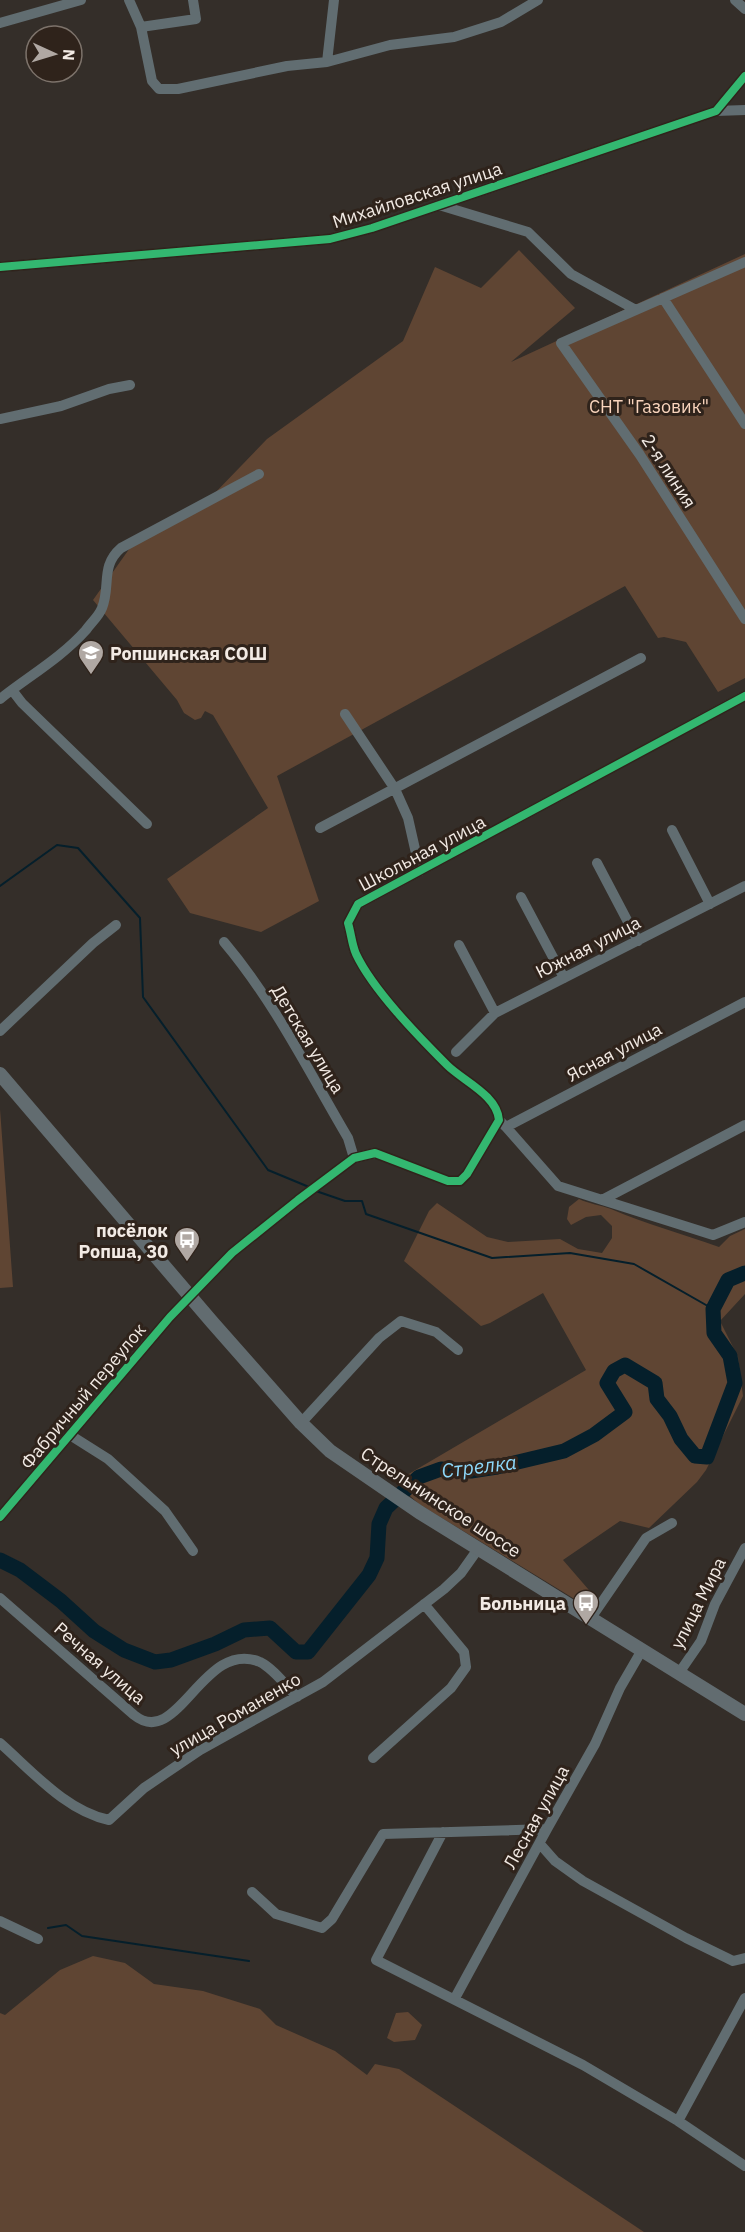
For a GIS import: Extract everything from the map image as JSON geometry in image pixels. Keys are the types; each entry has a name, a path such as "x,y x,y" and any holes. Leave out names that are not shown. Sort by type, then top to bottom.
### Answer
{"main road":[{"name":"Стрельнинское шоссе","path":"0,1074 301,1423 330,1451 419,1512 745,1714"}],"street":[{"path":"0,23 81,0"},
{"path":"129,0 141,27 152,81 159,89 178,89 287,66 327,62 390,45 454,37 501,22 538,0"},
{"path":"141,27 196,19 193,0"},
{"path":"327,62 334,0"},
{"path":"735,0 745,9"},
{"path":"716,111 745,76"},
{"path":"716,111 745,110"},
{"name":"Михайловская улица","path":"0,267 330,239 372,228 716,111"},
{"path":"439,205 528,232 572,274 636,310 745,262"},
{"path":"663,298 745,424"},
{"name":"2-я линия","path":"636,310 561,343 640,456 745,619"},
{"path":"0,419 61,406 109,389 130,385"},
{"path":"0,699 58,658 95,619 103,607 109,562 121,548 259,474"},
{"path":"320,828 641,658"},
{"path":"12,690 22,703 147,824"},
{"name":"Школьная улица","path":"745,696 358,904 348,923 355,953 388,1000 448,1066 488,1098 498,1110 503,1123 558,1186 713,1235 745,1222"},
{"path":"345,714 395,789 408,818 420,871"},
{"path":"672,830 710,904"},
{"path":"597,863 638,940"},
{"name":"Южная улица","path":"456,1052 495,1012 745,886"},
{"path":"521,897 564,978"},
{"path":"0,1030 85,950 116,925"},
{"name":"Детская улица","path":"224,942 246,968 270,1005 348,1138 354,1158"},
{"path":"459,945 495,1012"},
{"name":"Ясная улица","path":"503,1123 745,1002"},
{"path":"191,1297 232,1253 354,1158 375,1153 448,1181 460,1181 503,1123"},
{"path":"602,1200 745,1125"},
{"name":"Фабричный переулок","path":"0,1517 170,1317 191,1297"},
{"path":"301,1423 379,1338 401,1321 436,1332 458,1350"},
{"path":"70,1435 108,1459 165,1511 193,1551"},
{"path":"591,1618 646,1538 672,1523"},
{"name":"улица Романенко","path":"0,1743 78,1808 96,1817 109,1820 144,1788 200,1750 322,1682 461,1574 478,1548"},
{"name":"улица Мира","path":"679,1673 701,1641 715,1604 745,1548"},
{"name":"Речная улица","path":"0,1598 134,1715 147,1723 153,1723 169,1716 213,1671 228,1661 237,1659 259,1662 269,1668 297,1697"},
{"path":"373,1758 451,1688 466,1667 464,1652 424,1604"},
{"name":"Лесная улица","path":"455,1998 596,1744 620,1688 642,1650"},
{"path":"252,1892 276,1914 322,1928 332,1919 383,1834 547,1829"},
{"path":"442,1832 376,1960 455,1998 583,2065 678,2121 745,2166"},
{"path":"540,1844 555,1861 624,1904 733,1961 745,1958"},
{"path":"0,1921 38,1939"},
{"path":"678,2121 743,2004"}],"green space":[{"name":"СНТ \"Газовик\"","path":"519,250 575,308 511,362 745,254 745,678 718,692 686,642 664,637 658,638 625,586 277,776 319,901 261,932 190,913 167,879 268,808 213,715 205,711 201,718 195,720 184,713 177,700 93,600 132,545 212,496 267,439 403,341 435,267 481,288"},
{"path":"0,1109 13,1287 0,1288"},
{"path":"579,1199 719,1247 730,1236 745,1229 745,1294 720,1321 738,1357 743,1396 706,1470 697,1482 649,1528 620,1521 563,1560 595,1597 586,1606 419,1504 395,1482 586,1370 543,1293 481,1326 404,1261 429,1211 437,1203 487,1237 508,1242 560,1239 578,1249 602,1253 612,1238 612,1226 601,1215 586,1217 571,1225 567,1219 569,1207"},
{"path":"93,1956 125,1963 154,1984 203,1991 260,2009 276,2025 335,2051 367,2075 375,2064 399,2069 644,2232 0,2232 0,2013 5,2015 60,1970"},
{"path":"408,2012 422,2025 415,2040 394,2042 387,2038 396,2013"}],"waterway":[{"path":"0,886 57,845 78,848 140,918 143,997 268,1170 309,1187"},
{"path":"316,1191 345,1201 362,1201 366,1214 492,1258 570,1253 634,1264 713,1309"},
{"name":"Стрелка","path":"0,1560 20,1570 61,1601 94,1631 124,1650 155,1662 171,1660 215,1644 244,1630 270,1628 296,1652 308,1652 369,1575 377,1558 379,1524 386,1508 419,1477 441,1469 471,1471 564,1451 594,1435 625,1412 607,1383 614,1371 625,1365 655,1383 657,1399 670,1416 681,1439 695,1456 707,1457 735,1383 730,1356 714,1333 713,1309 728,1280 745,1273"},
{"path":"48,1928 66,1925 82,1936 249,1961"}],"cycle path":[{"path":"0,267 330,239 372,228 716,111 745,76"},
{"path":"0,1517 170,1317 232,1253 298,1200 354,1158 375,1153 448,1181 460,1181 467,1174 499,1120 497,1111 486,1096 447,1065 397,1012 373,982 355,950 348,923 358,904 745,696"}],"place":[{"name":"Ропшинская СОШ","path":"91,676"},
{"name":"посёлок Ропша, 30","path":"187,1263"},
{"name":"Больница","path":"586,1626"}]}
